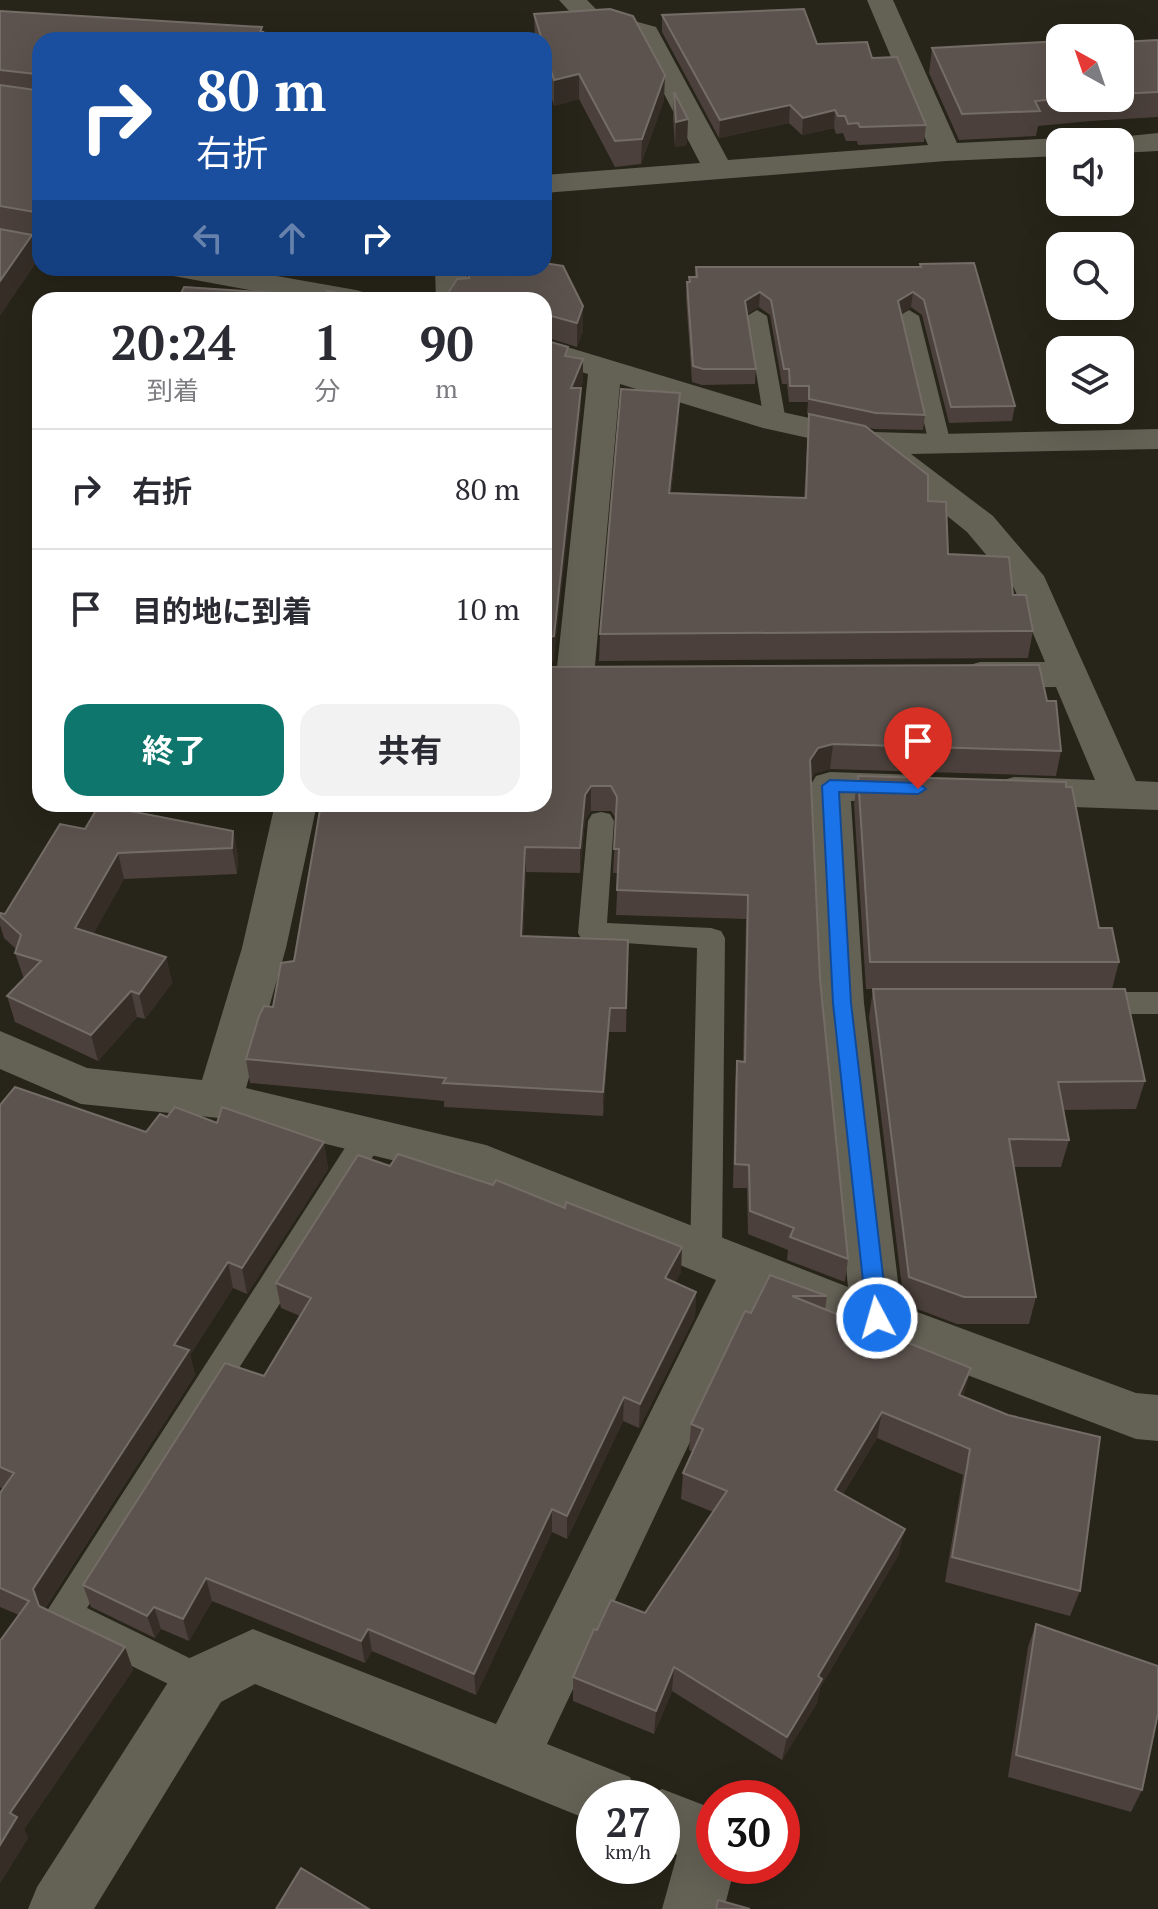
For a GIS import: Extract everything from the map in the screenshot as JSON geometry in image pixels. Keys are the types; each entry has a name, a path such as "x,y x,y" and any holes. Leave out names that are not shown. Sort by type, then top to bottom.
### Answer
{"street":[{"path":"572,0 589,17 646,33 718,169"},
{"path":"880,0 946,152"},
{"path":"1134,143 1158,142"},
{"path":"552,183 946,152 1046,148"},
{"path":"220,276 301,292"},
{"path":"552,352 775,421 874,442 940,444 1158,439"},
{"path":"575,677 605,368"},
{"path":"874,442 980,524 1031,584 1070,674 1140,795"},
{"path":"942,675 1070,674"},
{"path":"877,1318 858,1003 830,786 1140,795"},
{"path":"219,1100 264,948 294,812"},
{"path":"0,1049 81,1086 219,1100 486,1164 726,1262 1136,1416 1158,1418"},
{"path":"509,1760 726,1262"},
{"path":"59,1909 201,1682 253,1656 576,1785"},
{"path":"680,1826 712,1838 693,1909"}],"lane":[{"path":"757,316 775,421"},
{"path":"909,316 940,444"},
{"path":"601,821 592,933 711,938 726,1262"},
{"path":"1063,1003 1158,1003"},
{"path":"201,1682 63,1614 370,1135"}],"building":[{"path":"610,9 633,16 665,75 642,139 615,141 579,74 554,80 552,32 540,32 534,14"},
{"path":"804,9 817,44 867,42 872,58 897,57 926,125 860,127 858,123 848,124 845,116 838,116 835,110 803,118 790,105 720,120 662,15"},
{"path":"0,11 262,27 260,32 32,32 32,74 0,70"},
{"path":"1158,40 1158,92 1134,93 1134,41"},
{"path":"1046,42 1046,100 1035,101 1040,111 962,114 932,48"},
{"path":"0,85 32,90 32,211 0,206"},
{"path":"674,92 688,119 676,122"},
{"path":"0,229 32,235 0,281"},
{"path":"974,263 1015,406 951,407 924,300 913,292 898,301 925,415 876,413 809,399 809,386 790,386 789,369 784,369 771,300 760,292 745,301 756,369 703,369 693,366 687,282 690,282 689,277 697,277 696,267 921,267 920,264"},
{"path":"552,264 563,266 583,306 577,323 552,316 552,292 449,292 457,279 552,276"},
{"path":"184,287 262,292 182,292"},
{"path":"552,342 568,347 565,356 583,359 571,388 581,388 554,636"},
{"path":"621,389 680,393 669,493 806,498 809,414 865,426 928,475 928,501 946,502 948,554 1009,557 1013,595 1026,595 1033,631 600,634"},
{"path":"1039,665 1047,701 1056,701 1061,751 833,744 818,748 810,760 820,979 848,1259 790,1237 794,1228 750,1211 749,1165 735,1164 737,1061 745,1062 748,895 617,890 619,849 614,849 617,797 611,786 591,786 585,795 580,848 525,847 521,936 628,940 626,1008 610,1008 603,1092 443,1083 446,1078 246,1059 264,1006 273,1007 281,963 294,961 320,812 552,812 552,667"},
{"path":"858,776 1066,782 1066,787 1072,787 1099,928 1112,928 1119,962 870,962"},
{"path":"95,812 135,812 233,831 232,848 118,853 75,928 166,957 139,994 131,991 91,1035 7,996 41,961 15,953 21,935 0,916 0,913 5,914 60,824 85,829"},
{"path":"873,989 1125,989 1145,1081 1058,1082 1069,1140 1009,1139 1036,1297 964,1297 909,1277"},
{"path":"15,1087 146,1132 160,1114 167,1117 175,1107 217,1123 222,1107 324,1142 242,1268 228,1262 174,1345 189,1350 33,1589 39,1606 125,1647 10,1813 17,1817 0,1845 0,1641 29,1601 0,1588 0,1493 14,1473 0,1467 0,1105"},
{"path":"398,1154 493,1185 496,1180 565,1208 566,1202 682,1247 665,1278 696,1292 640,1404 624,1397 567,1516 552,1509 474,1674 368,1629 361,1641 206,1578 183,1619 154,1607 147,1616 83,1585 225,1363 264,1376 311,1298 276,1283 358,1155 390,1166"},
{"path":"770,1275 827,1296 792,1296 971,1368 959,1395 1008,1415 1100,1437 1080,1591 952,1557 970,1449 882,1412 835,1490 905,1529 818,1676 822,1679 787,1737 674,1667 656,1711 573,1677 594,1629 597,1630 611,1600 645,1613 727,1491 683,1473 703,1429 691,1424 745,1311 751,1313"},
{"path":"1036,1624 1158,1666 1158,1713 1142,1790 1016,1755"},
{"path":"301,1868 369,1909 276,1909"},
{"path":"718,1900 750,1909 716,1909"}],"route":[{"path":"877,1318 842,1003 830,786 918,789"}]}
